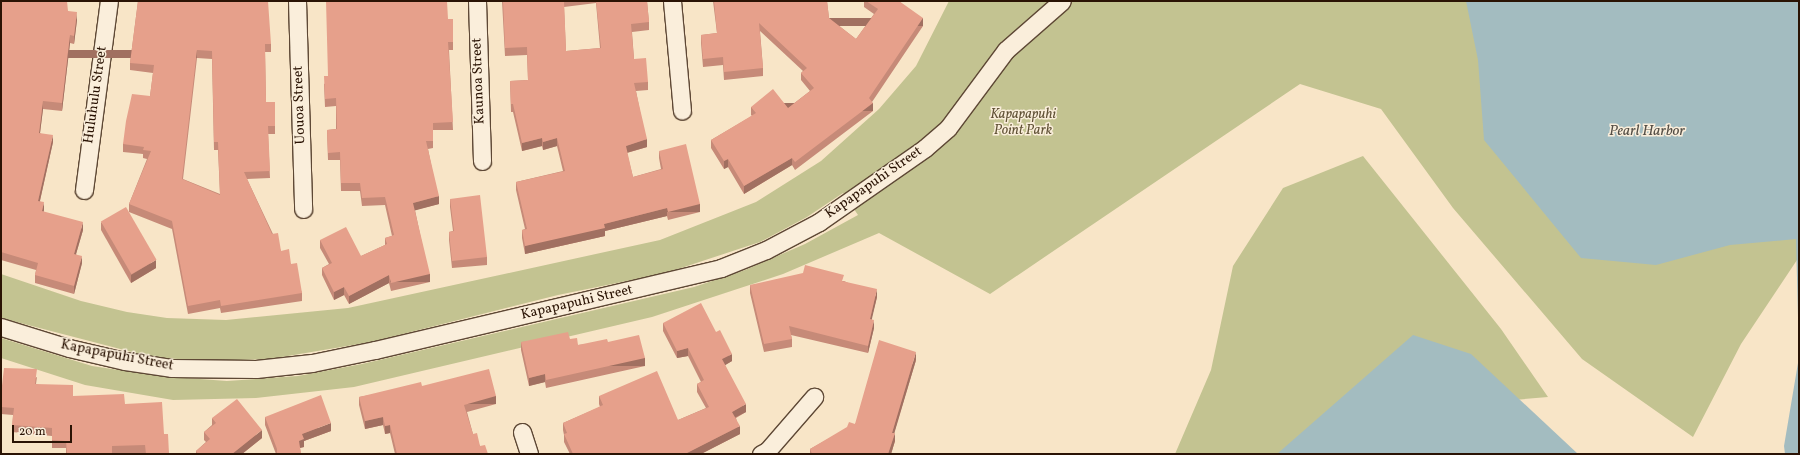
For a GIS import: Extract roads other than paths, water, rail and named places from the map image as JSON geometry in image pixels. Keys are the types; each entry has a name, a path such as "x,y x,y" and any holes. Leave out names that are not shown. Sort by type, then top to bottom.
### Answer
{"street":[{"name":"Huluhulu Street","path":"84,190 109,1"},
{"name":"Uouoa Street","path":"297,1 303,209"},
{"name":"Kaunoa Street","path":"477,1 482,161"},
{"path":"672,1 682,111"},
{"name":"Kapapapuhi Street","path":"1,327 69,348 133,362 172,368 256,369 312,363 375,350 721,268 766,250 819,222 925,148 948,128 1006,50 1062,1"},
{"path":"761,454 767,451 814,397"},
{"path":"522,432 529,454"}],"water":[{"name":"Pearl Harbor","path":"1466,1 1799,1 1799,357 1796,239 1730,245 1656,265 1581,258 1484,140 1478,60"},
{"path":"1413,335 1471,354 1578,454 1277,454"},
{"path":"1799,357 1799,454 1785,454 1784,446"}],"park label":[{"name":"Kapapapuhi Point Park","path":"1023,124"}]}
